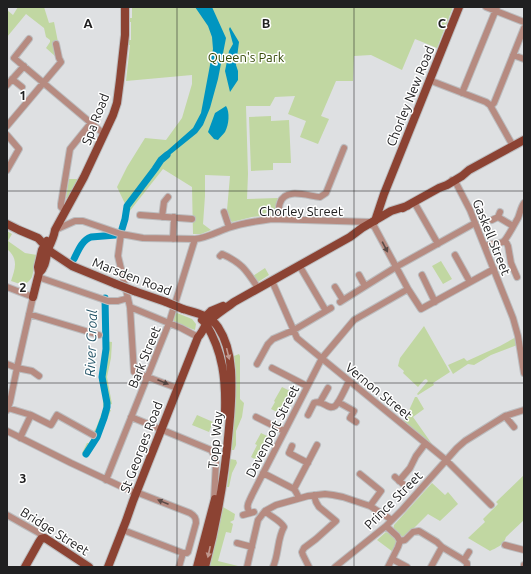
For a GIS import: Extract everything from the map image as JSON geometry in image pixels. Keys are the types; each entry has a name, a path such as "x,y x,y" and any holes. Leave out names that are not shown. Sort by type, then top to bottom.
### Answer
{"main road":[{"name":"Spa Road","path":"33,297 38,278 43,268 46,249 53,233 84,177 113,115 118,95 125,35 125,7"},
{"name":"Chorley New Road","path":"371,223 459,7"},
{"name":"St Georges Road","path":"108,567 160,429 207,318 352,235 362,232 371,223 447,185 469,170 524,140"},
{"path":"7,224 19,230 44,236 53,233"},
{"name":"Marsden Road","path":"19,230 38,238 57,262 72,266 207,318"},
{"path":"218,327 222,316 234,302"},
{"name":"Topp Way","path":"205,567 222,486 231,408 231,370 229,354 218,327 207,318"},
{"name":"Topp Way","path":"197,567 214,500 222,447 225,404 224,370 207,318"},
{"path":"197,339 208,338 215,340"},
{"path":"25,567 39,542 43,538"},
{"name":"Bridge Street","path":"43,538 49,540 90,567"}],"street":[{"path":"486,7 496,9 524,22"},
{"path":"462,93 496,9"},
{"path":"491,106 494,103 524,28"},
{"path":"29,38 14,58 104,134"},
{"path":"7,126 61,62 56,44"},
{"path":"513,55 524,60"},
{"path":"7,85 24,66"},
{"path":"12,79 22,87"},
{"path":"429,80 486,102 491,106 513,146"},
{"path":"65,211 61,207 61,204 70,149 91,123"},
{"path":"7,135 19,149 7,170"},
{"path":"279,219 279,205 284,197 289,194 293,193 320,197 326,193 344,148"},
{"name":"Gaskell Street","path":"455,179 485,246 516,327 524,373"},
{"path":"162,217 164,202 168,197"},
{"path":"485,246 503,242 505,240 518,218 524,203"},
{"path":"411,204 438,244"},
{"path":"224,212 229,227"},
{"path":"140,215 192,218"},
{"path":"497,216 513,226"},
{"path":"173,239 174,217"},
{"path":"518,218 524,222"},
{"name":"Chorley Street","path":"53,233 75,221 83,221 121,235 143,238 173,239 203,238 229,227 257,221 279,219 371,223"},
{"path":"352,222 355,228 352,235"},
{"path":"371,223 421,310 494,269"},
{"path":"335,287 341,301 396,267 475,223"},
{"path":"121,235 118,256 130,307 134,372 177,388"},
{"name":"Bark Street","path":"106,480 170,323 196,239"},
{"path":"505,240 508,246 511,263 516,268 517,277"},
{"path":"220,256 222,254 238,263 250,276 258,288"},
{"path":"455,256 470,282"},
{"path":"257,364 273,339 294,330 328,309 299,265"},
{"path":"359,275 365,286"},
{"path":"424,277 435,302"},
{"path":"20,291 32,289 38,278 102,299 112,301 128,298"},
{"name":"Vernon Street","path":"272,281 298,338 446,460 491,505"},
{"path":"7,287 33,297 8,409 31,415 51,425 57,415 93,435"},
{"name":"Davenport Street","path":"243,515 252,512 247,509 247,506 322,358 354,320 408,289"},
{"path":"130,307 181,328 197,339"},
{"path":"29,314 99,335"},
{"path":"7,364 32,371 39,376"},
{"path":"272,368 307,386"},
{"path":"308,415 314,403 320,402 332,408 335,406 349,381"},
{"path":"320,402 328,388"},
{"path":"338,402 354,411 350,418 356,422"},
{"name":"Prince Street","path":"335,567 386,526 465,441 505,416 524,410"},
{"path":"20,438 31,415"},
{"path":"505,416 511,425"},
{"path":"132,417 206,447 213,452 215,458 214,500"},
{"path":"256,417 284,431"},
{"path":"7,431 106,480 190,513 196,518 196,523 187,553 183,553 123,530"},
{"path":"399,481 410,468 416,456 425,444"},
{"path":"294,489 317,445"},
{"path":"292,446 289,453 308,463"},
{"path":"263,473 294,489 299,498"},
{"path":"360,474 381,491 370,506"},
{"path":"247,567 258,520 265,511 274,506 299,498 325,494 343,497 370,506 392,520"},
{"path":"309,567 302,552 305,547 336,521 319,507 314,495"},
{"path":"265,511 284,527 273,567"},
{"name":"Bridge Street","path":"7,515 39,533 43,538"},
{"path":"386,526 397,536 400,541"},
{"path":"388,567 400,541 405,540 413,532 419,531 464,560 467,563 467,567"},
{"path":"240,542 252,546"},
{"path":"505,545 524,550"},
{"path":"431,567 442,547"},
{"path":"464,560 469,552"},
{"path":"179,567 183,553"},
{"path":"392,559 407,567"}],"green space":[{"path":"18,7 44,7 49,23 54,22 58,42 56,57 46,48 50,40 46,37 44,28 26,14 7,37 7,10 13,15"},
{"name":"Queen's Park","path":"132,7 453,7 437,48 415,39 402,70 371,55 354,56 353,81 336,81 321,116 329,119 318,144 300,137 306,121 288,114 295,96 275,97 270,106 246,106 248,174 247,199 278,198 275,212 272,215 252,217 232,222 227,210 230,176 205,175 203,224 211,230 201,234 193,234 192,187 163,169 129,212 117,187 127,167 145,138 166,140 182,118 192,84 192,75 126,81 130,45 124,45 125,40 131,40 131,22 125,22 125,18 132,18"},
{"path":"271,116 271,121 289,120 291,163 273,163 273,170 251,171 249,117"},
{"path":"69,179 79,179 68,199 66,198"},
{"path":"7,231 12,234 8,241 25,253 37,255 32,277 23,284 11,281 14,272 15,260 7,249"},
{"path":"441,261 452,279 443,284 432,266"},
{"path":"265,268 269,275 258,282 253,276"},
{"path":"177,313 192,319 196,324 195,330 173,322 175,314"},
{"path":"424,326 450,372 433,383 434,385 418,395 417,394 428,381 426,379 424,380 418,387 403,373 404,371 398,366 400,358"},
{"path":"518,336 520,344 491,355 474,365 468,364 453,374 448,365 464,358 467,361"},
{"path":"104,341 112,342 111,358 107,377 112,404 103,407 103,390 99,376 104,350"},
{"path":"239,354 240,399 244,403 242,417 236,431 236,445 234,450 231,450 236,391 234,356"},
{"path":"282,387 290,391 279,413 271,409"},
{"path":"415,397 417,397 424,409 413,417 432,444 429,447 401,424 406,417"},
{"path":"103,410 111,410 99,438 88,456 82,453 87,443 89,443 93,436 92,434"},
{"path":"197,415 213,422 209,432 192,425"},
{"path":"261,433 269,437 258,461 251,457 257,445 255,444"},
{"path":"230,459 236,460 237,463 232,473 229,487 227,487 229,474"},
{"path":"524,475 524,520 506,537 502,544 490,551 468,538 485,522 483,519 498,504 496,502"},
{"path":"432,483 445,495 448,492 458,504 440,521 428,514 403,537 395,530 394,525"},
{"path":"223,507 235,514 234,520 230,522 233,524 231,533 226,532 218,561 238,567 209,567"},
{"path":"386,532 397,542 393,552 377,540"}],"water":[{"path":"195,7 212,7 226,38 218,79 210,108 203,125 197,133 166,158 161,160 160,157 193,128 201,113 213,49 212,37 208,26"},
{"path":"230,27 239,42 236,65 238,80 230,92 225,71 229,51 233,44 229,29"},
{"path":"226,106 228,122 226,129 218,140 214,139 208,132 215,113"}],"waterway":[{"name":"River Croal","path":"122,229 127,206 161,160 167,155"},
{"name":"River Croal","path":"74,259 81,246 88,238 116,235"},
{"name":"River Croal","path":"86,454 97,437 107,407 102,377 106,349 105,298"}]}
